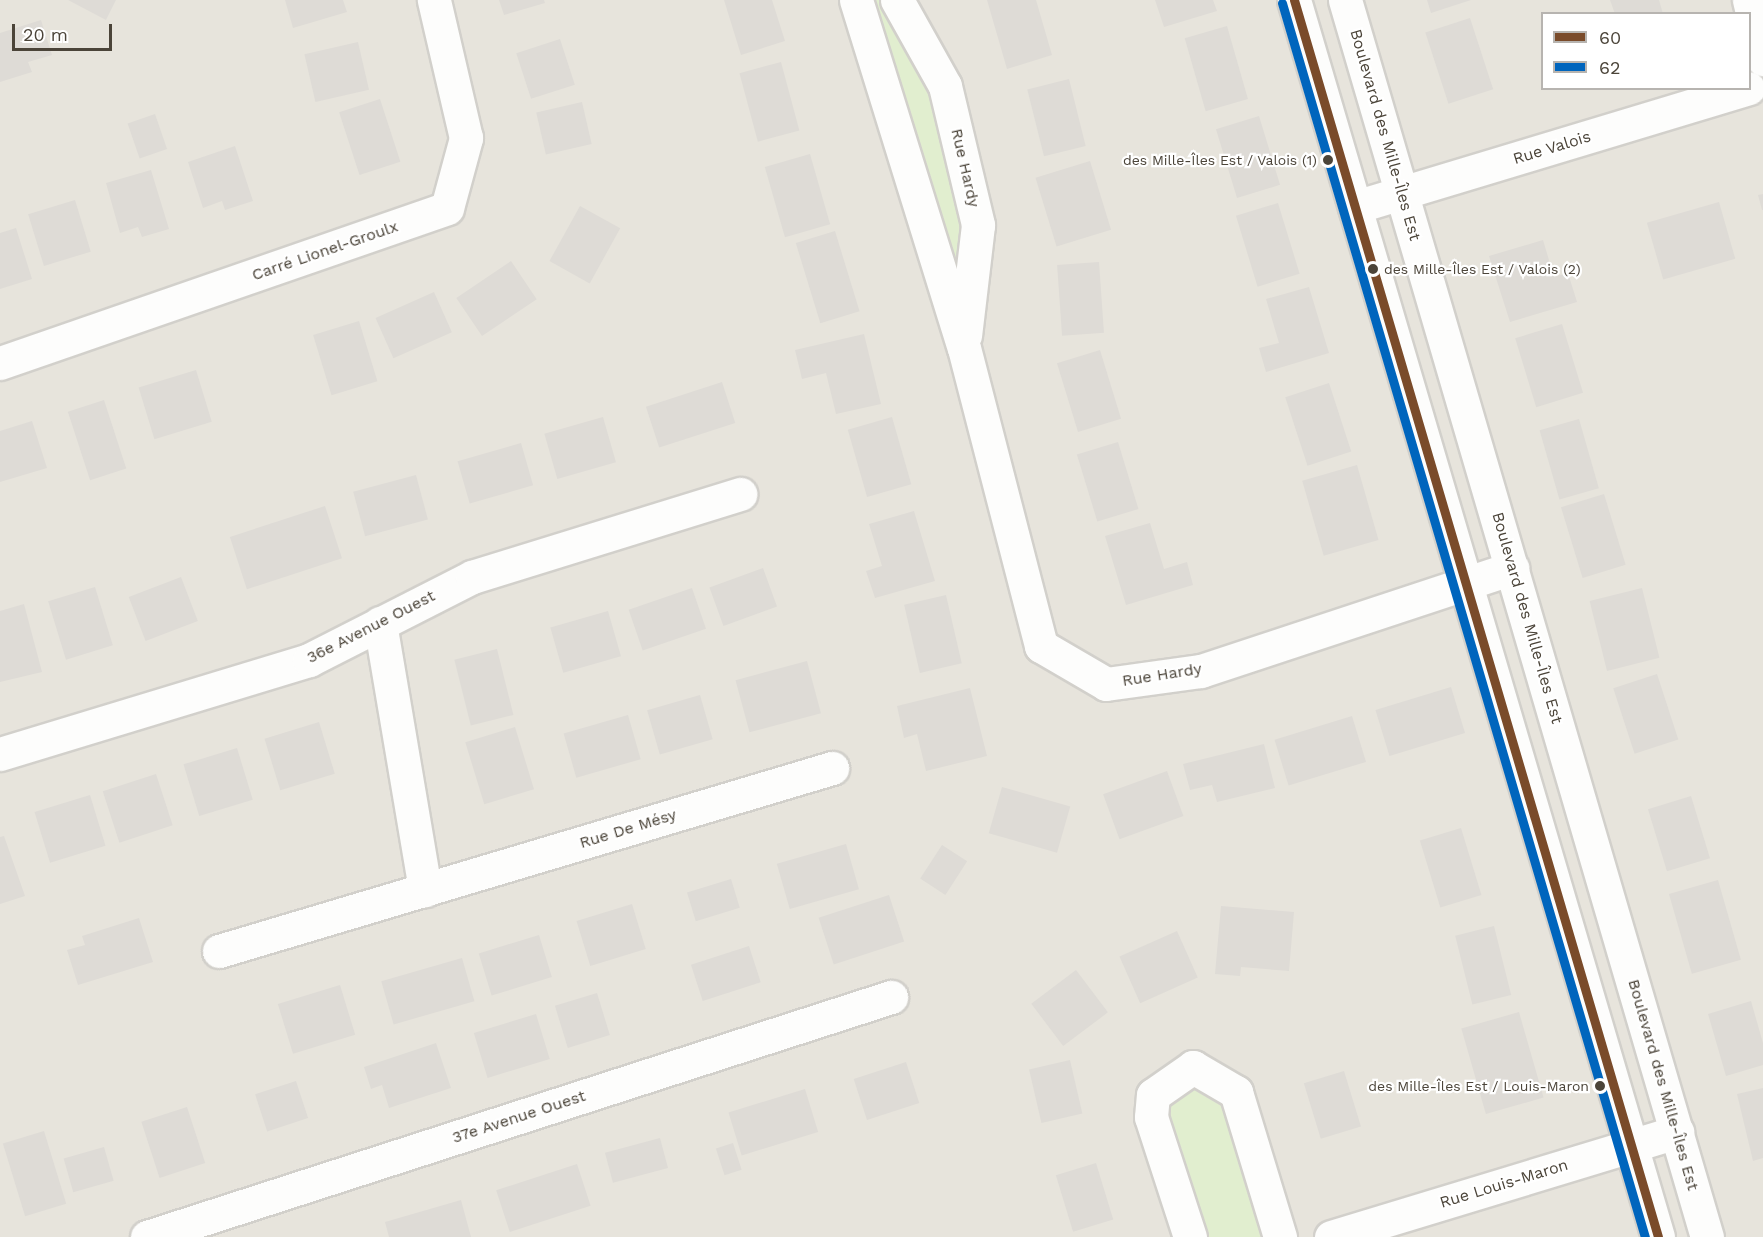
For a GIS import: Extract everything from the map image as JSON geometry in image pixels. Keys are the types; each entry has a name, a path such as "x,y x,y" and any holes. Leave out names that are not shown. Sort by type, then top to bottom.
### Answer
{"street":[{"name":"Carré Lionel-Groulx","path":"0,363 447,208 466,138 434,0"},
{"name":"Rue Hardy","path":"856,0 964,348 1041,646 1107,684 1200,671 1512,568"},
{"name":"Rue Hardy","path":"897,0 945,86 978,225 964,348"},
{"path":"1294,0 1658,1237"},
{"name":"Boulevard des Mille-Îles Est","path":"1345,0 1707,1237"},
{"path":"1749,0 1763,59"},
{"name":"Rue Valois","path":"1355,207 1742,90"},
{"name":"36e Avenue Ouest","path":"0,754 309,660 472,577 740,494"},
{"path":"380,623 425,890"},
{"name":"Rue De Mésy","path":"219,951 832,768"},
{"name":"37e Avenue Ouest","path":"147,1237 891,997"},
{"path":"1190,1237 1151,1118 1153,1095 1193,1067 1236,1092 1280,1237"},
{"name":"Rue Louis-Maron","path":"1330,1237 1677,1132"}],"shaded area":[{"path":"0,0 1763,0 1763,1237 0,1237"}],"green space":[{"path":"868,0 886,0 938,87 970,220 962,313"},
{"path":"1194,1077 1227,1097 1271,1237 1201,1237 1163,1100"}],"building":[{"path":"68,0 116,0 106,20"},
{"path":"285,0 343,0 347,12 293,28"},
{"path":"499,0 544,0 545,3 504,15"},
{"path":"724,0 772,0 785,41 741,55"},
{"path":"987,0 1036,0 1052,55 1007,69"},
{"path":"1155,0 1213,0 1217,11 1164,27"},
{"path":"1427,0 1471,0 1431,13"},
{"path":"1610,0 1659,0 1662,12 1614,12"},
{"path":"1470,18 1493,89 1448,104 1425,33"},
{"path":"41,20 52,55 28,62 32,72 0,82 0,33"},
{"path":"1227,26 1248,99 1206,111 1185,38"},
{"path":"560,39 575,85 531,99 516,53"},
{"path":"358,42 369,90 315,102 304,54"},
{"path":"781,62 799,131 758,142 739,73"},
{"path":"1069,79 1086,146 1044,156 1027,89"},
{"path":"380,99 400,162 359,175 339,112"},
{"path":"582,102 592,144 546,154 536,113"},
{"path":"155,114 167,149 140,158 128,123"},
{"path":"1259,116 1280,185 1237,198 1216,129"},
{"path":"235,146 253,201 225,210 222,201 203,208 188,162"},
{"path":"810,154 830,224 785,237 765,167"},
{"path":"1090,161 1111,230 1057,247 1035,178"},
{"path":"151,170 169,229 142,237 138,227 120,233 106,183"},
{"path":"1763,194 1763,210 1762,210 1758,195"},
{"path":"75,200 91,252 44,266 28,214"},
{"path":"1719,202 1735,259 1663,279 1647,223"},
{"path":"1278,203 1300,274 1258,287 1236,216"},
{"path":"580,206 620,228 590,283 549,261"},
{"path":"16,228 32,279 0,289 0,233"},
{"path":"835,231 860,311 820,323 796,243"},
{"path":"1543,240 1554,277 1568,273 1577,302 1510,322 1489,256"},
{"path":"511,261 537,299 482,336 456,298"},
{"path":"1099,262 1104,333 1062,336 1057,265"},
{"path":"1309,287 1329,353 1266,372 1259,348 1279,343 1266,299"},
{"path":"434,292 452,332 393,358 376,318"},
{"path":"359,321 377,381 332,395 313,335"},
{"path":"1562,324 1583,393 1536,407 1515,338"},
{"path":"864,334 881,404 836,414 826,373 802,379 795,350"},
{"path":"1100,350 1121,419 1078,432 1057,363"},
{"path":"196,370 212,422 154,439 139,388"},
{"path":"722,382 735,423 659,448 646,407"},
{"path":"1329,383 1351,451 1308,466 1285,397"},
{"path":"104,400 126,468 90,480 68,412"},
{"path":"603,417 616,462 557,479 544,434"},
{"path":"892,417 911,484 867,497 848,430"},
{"path":"1579,419 1599,488 1559,500 1540,430"},
{"path":"32,421 47,468 0,482 0,431"},
{"path":"1118,442 1138,509 1097,522 1077,455"},
{"path":"521,443 533,485 470,503 458,461"},
{"path":"1357,465 1378,540 1324,556 1302,481"},
{"path":"416,475 428,519 365,536 353,492"},
{"path":"1604,494 1626,565 1583,578 1561,507"},
{"path":"325,506 342,558 247,589 230,537"},
{"path":"914,511 935,581 875,598 866,571 882,566 869,524"},
{"path":"1150,523 1164,569 1187,562 1193,585 1126,605 1105,536"},
{"path":"763,568 777,607 723,626 709,587"},
{"path":"181,577 198,621 146,641 129,597"},
{"path":"95,587 113,645 66,660 48,601"},
{"path":"692,588 706,629 643,650 629,610"},
{"path":"1642,588 1659,658 1607,671 1590,601"},
{"path":"946,595 962,663 920,673 904,605"},
{"path":"24,604 42,672 0,682 0,611"},
{"path":"608,611 621,656 563,673 550,628"},
{"path":"497,649 513,715 471,726 454,660"},
{"path":"807,661 821,713 749,732 736,680"},
{"path":"1657,674 1678,740 1635,754 1613,688"},
{"path":"1451,687 1465,733 1389,756 1375,710"},
{"path":"970,688 987,756 926,771 917,734 904,738 897,706"},
{"path":"700,695 713,739 660,754 647,710"},
{"path":"628,715 641,759 576,778 564,733"},
{"path":"1352,716 1366,762 1289,786 1275,740"},
{"path":"319,722 335,774 280,790 264,739"},
{"path":"515,727 534,789 484,804 465,742"},
{"path":"1264,744 1275,788 1217,802 1212,785 1190,790 1183,764"},
{"path":"237,748 253,800 199,816 183,764"},
{"path":"1167,771 1183,816 1120,839 1103,794"},
{"path":"156,774 173,825 119,843 103,791"},
{"path":"1002,787 1070,807 1057,853 989,833"},
{"path":"90,795 105,846 50,863 35,812"},
{"path":"1691,796 1710,858 1667,871 1648,809"},
{"path":"1461,828 1481,895 1440,908 1420,841"},
{"path":"4,836 25,896 0,904 0,837"},
{"path":"846,844 859,889 790,909 777,864"},
{"path":"942,845 967,861 945,895 920,879"},
{"path":"731,879 740,908 696,921 687,892"},
{"path":"1718,880 1741,960 1692,974 1669,894"},
{"path":"889,895 904,942 834,964 819,918"},
{"path":"632,904 646,949 590,966 577,921"},
{"path":"1221,906 1294,912 1289,971 1241,967 1240,976 1215,974"},
{"path":"139,918 153,962 78,985 67,950 85,945 82,936"},
{"path":"1494,926 1511,995 1472,1005 1455,936"},
{"path":"1177,931 1198,978 1140,1003 1119,957"},
{"path":"539,935 552,977 492,995 479,953"},
{"path":"749,946 761,982 703,1001 691,965"},
{"path":"462,958 474,1001 394,1024 381,981"},
{"path":"1076,970 1108,1012 1063,1046 1031,1004"},
{"path":"340,985 355,1035 293,1054 278,1004"},
{"path":"597,993 610,1035 568,1048 555,1006"},
{"path":"1751,1001 1763,1043 1763,1065 1726,1076 1708,1014"},
{"path":"1519,1012 1544,1098 1486,1114 1461,1029"},
{"path":"536,1014 550,1059 488,1078 474,1033"},
{"path":"436,1043 451,1088 389,1108 382,1085 371,1089 364,1067"},
{"path":"1070,1060 1082,1114 1041,1123 1029,1069"},
{"path":"906,1062 919,1103 867,1120 854,1079"},
{"path":"1344,1071 1361,1126 1321,1139 1304,1083"},
{"path":"296,1081 308,1118 267,1131 255,1094"},
{"path":"1763,1088 1763,1158 1753,1161 1737,1094"},
{"path":"805,1089 818,1132 742,1155 728,1112"},
{"path":"187,1107 205,1163 160,1178 141,1122"},
{"path":"44,1131 66,1204 25,1216 3,1144"},
{"path":"660,1138 668,1168 613,1183 605,1153"},
{"path":"733,1143 742,1170 725,1175 716,1149"},
{"path":"104,1147 114,1181 73,1192 64,1159"},
{"path":"1096,1163 1113,1219 1073,1232 1056,1175"},
{"path":"577,1164 591,1206 510,1232 496,1190"},
{"path":"461,1200 471,1237 389,1237 385,1222"}],"transit line":[{"name":"60","path":"1294,0 1658,1237"},
{"name":"62","path":"1282,3 1645,1237"}],"place":[{"name":"des Mille-Îles Est / Valois (1)","path":"1328,160"},
{"name":"des Mille-Îles Est / Valois (2)","path":"1373,269"},
{"name":"des Mille-Îles Est / Louis-Maron","path":"1600,1086"}]}
